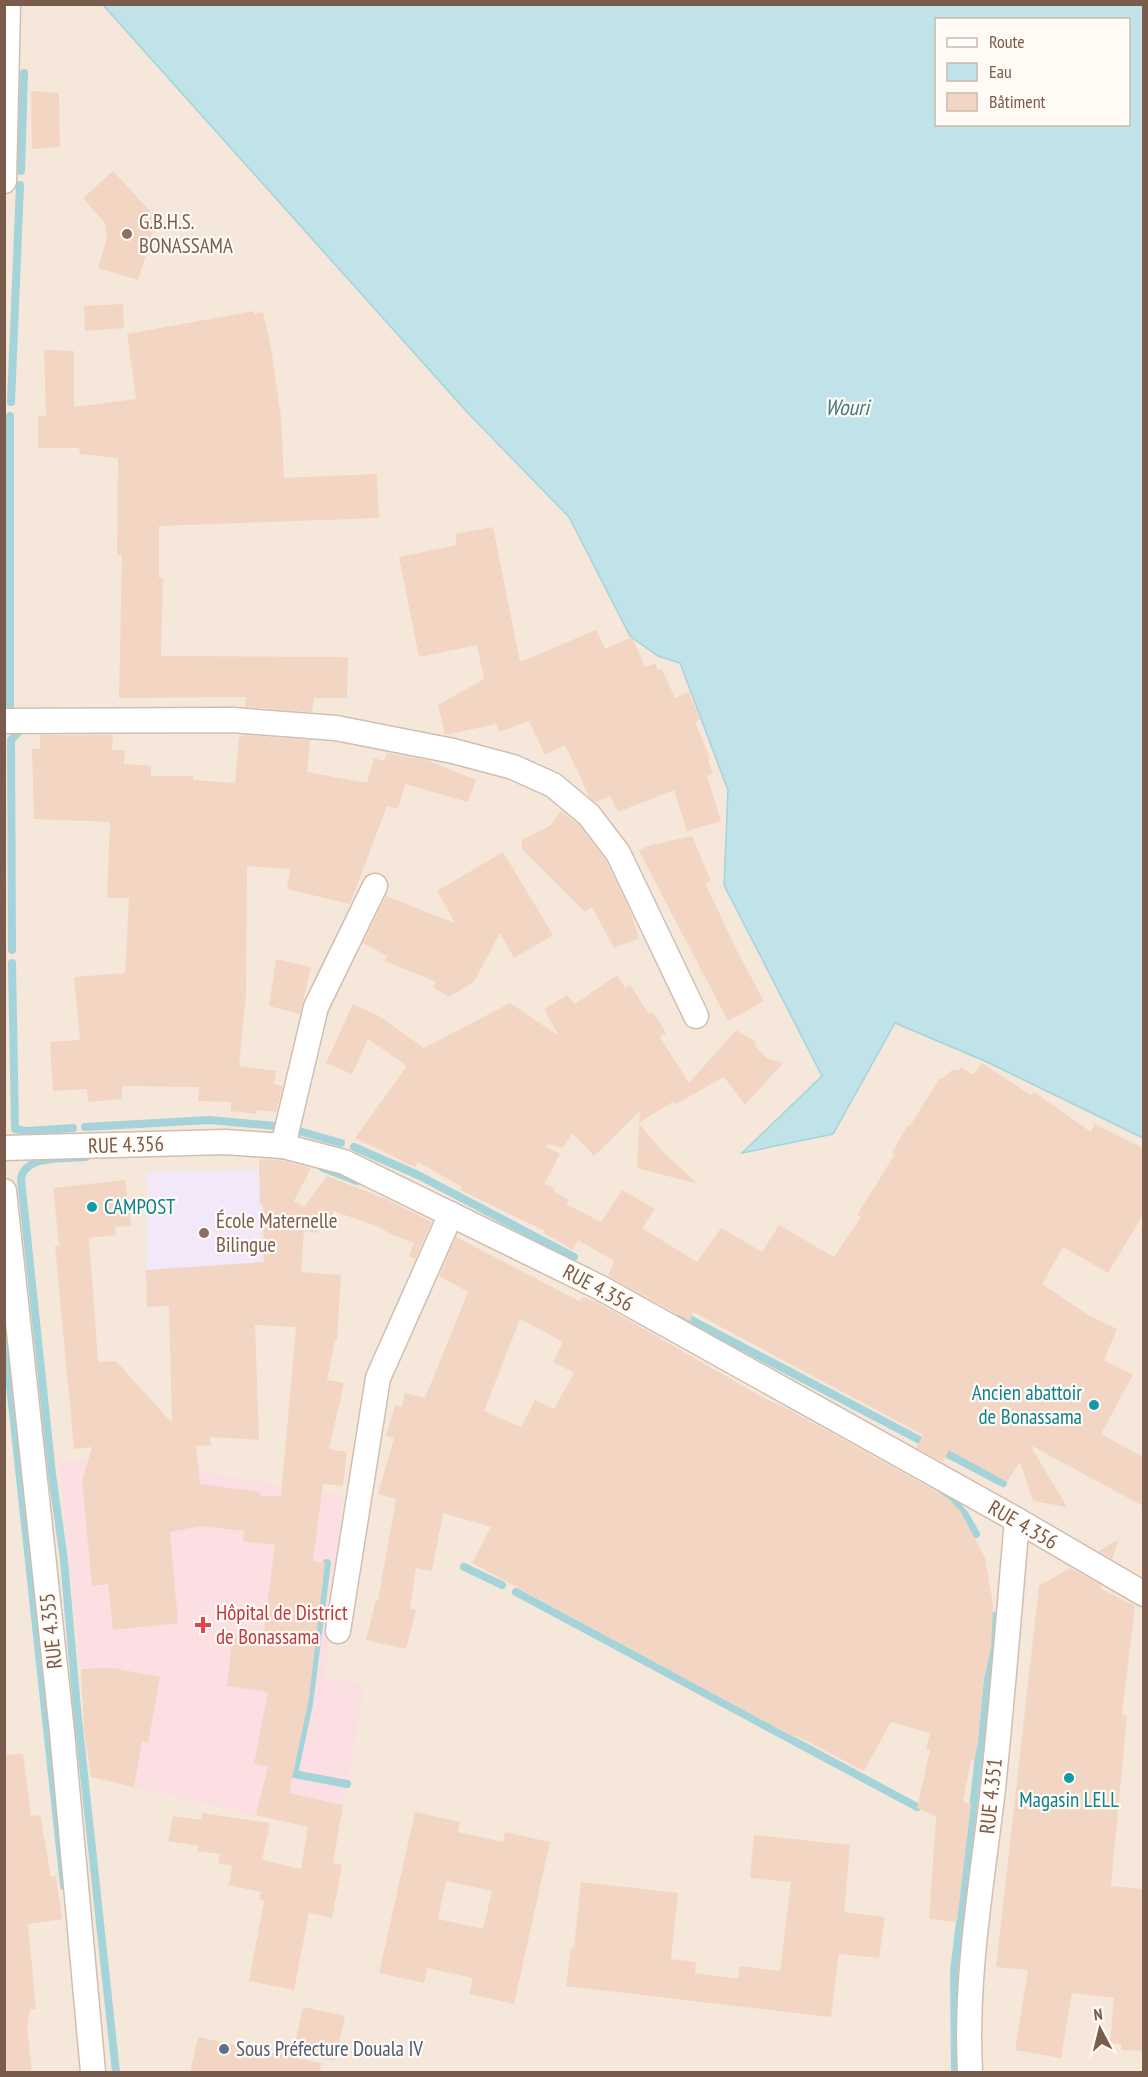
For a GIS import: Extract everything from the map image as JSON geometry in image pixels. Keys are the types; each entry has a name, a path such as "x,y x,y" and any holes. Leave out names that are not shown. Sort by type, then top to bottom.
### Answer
{"street":[{"path":"4,182 8,4"},
{"path":"4,721 232,720 336,728 453,751 513,767 553,785 589,815 618,853 696,1016"},
{"path":"284,1146 316,1007 375,886"},
{"name":"RUE 4.356","path":"4,1148 225,1142 284,1146 345,1162 601,1288 1017,1520 1143,1594"},
{"name":"RUE 4.355","path":"4,1191 62,1732 93,2073"},
{"path":"338,1632 378,1378 451,1214"},
{"name":"RUE 4.351","path":"970,2073 972,1959 992,1794 1017,1520"}],"shaded area":[{"path":"4,5 103,5 467,412 569,517 630,636 658,656 680,663 728,790 724,885 822,1076 743,1152 833,1134 895,1023 987,1062 1143,1138 1144,2072 5,2072"},
{"name":"École Maternelle Bilingue","path":"259,1170 262,1300 147,1307 147,1172"},
{"name":"Hôpital de District de Bonassama","path":"160,1453 197,1455 203,1472 343,1495 324,1679 365,1685 338,1834 91,1777 59,1462"}],"water":[{"name":"Wouri","path":"103,5 1143,5 1143,1138 987,1062 895,1023 833,1134 742,1153 822,1076 724,885 728,790 680,663 658,656 630,636 569,517 467,412"}],"building":[{"path":"31,91 59,93 60,147 32,149"},
{"path":"113,171 150,211 154,229 138,280 98,268 107,238 105,223 83,198"},
{"path":"123,304 124,328 85,331 84,306"},
{"path":"254,311 254,314 263,312 271,347 281,417 284,478 377,474 379,518 159,526 159,578 163,578 161,656 348,657 347,698 314,698 312,712 245,707 246,697 119,698 122,555 117,555 118,458 80,454 79,448 38,448 38,416 46,416 44,350 74,351 74,407 136,399 127,334"},
{"path":"493,527 520,662 596,630 605,649 632,637 645,667 655,663 658,670 662,669 675,698 689,692 700,720 695,722 710,758 708,760 713,774 707,776 721,821 687,831 674,790 618,812 610,796 596,802 590,798 565,745 545,755 529,721 499,732 496,724 445,735 438,705 484,679 477,645 419,657 399,557 457,545 455,534"},
{"path":"40,735 113,735 112,750 125,750 124,764 151,766 151,776 193,776 193,780 235,783 239,737 243,735 310,740 307,772 367,783 374,758 384,761 387,753 426,760 476,780 468,802 405,784 398,809 387,806 350,904 287,889 290,869 247,866 246,994 239,1066 276,1071 274,1084 283,1086 276,1112 257,1110 256,1114 231,1111 231,1102 198,1101 199,1087 122,1086 122,1099 88,1102 87,1089 53,1091 50,1042 80,1040 74,977 125,973 129,898 107,898 110,822 34,819 32,749 40,749"},
{"path":"561,811 579,825 606,860 631,913 639,938 614,948 592,907 585,912 522,849 522,840 550,826"},
{"path":"692,836 711,881 705,883 764,1001 728,1021 639,851 648,846"},
{"path":"503,852 553,935 514,958 500,933 474,982 449,997 433,987 436,982 385,961 387,956 363,943 386,896 455,923 437,891"},
{"path":"276,959 311,967 300,1014 269,1006"},
{"path":"617,975 625,988 630,985 649,1014 653,1012 666,1033 660,1037 689,1083 736,1030 755,1041 755,1046 767,1058 783,1063 745,1105 724,1077 676,1104 674,1101 639,1123 640,1111 594,1156 572,1133 563,1148 548,1144 547,1147 560,1154 544,1184 555,1188 554,1191 569,1200 566,1204 601,1222 622,1190 655,1209 642,1228 697,1262 721,1228 762,1252 779,1225 834,1257 861,1217 857,1215 895,1154 892,1152 908,1125 910,1126 940,1078 942,1079 952,1070 958,1070 961,1067 973,1075 982,1063 1031,1095 1034,1092 1091,1132 1095,1124 1143,1148 1143,1215 1108,1273 1063,1247 1042,1284 1088,1315 1117,1329 1104,1360 1133,1375 1101,1434 1143,1457 1143,1506 1030,1445 1067,1507 1033,1501 1020,1462 1007,1482 949,1450 943,1462 916,1448 923,1435 693,1312 690,1321 608,1276 614,1261 578,1240 573,1250 544,1233 545,1231 460,1190 462,1187 418,1162 415,1167 355,1138 407,1066 368,1039 352,1074 326,1063 353,1004 379,1016 424,1048 510,1003 559,1036 544,1009 567,995 575,1004"},
{"path":"639,1124 664,1153 698,1184 637,1168"},
{"path":"259,1159 281,1160 311,1168 294,1201 304,1207 327,1176 386,1199 432,1222 415,1259 409,1256 414,1243 392,1235 377,1226 333,1211 330,1230 318,1229 317,1233 304,1231 301,1272 341,1275 337,1340 335,1340 327,1380 344,1383 329,1449 347,1452 343,1486 323,1484 313,1561 325,1563 309,1698 289,1793 343,1805 333,1863 342,1865 332,1918 309,1913 294,1990 249,1981 264,1901 259,1900 261,1892 229,1885 232,1866 218,1863 220,1854 197,1851 198,1846 168,1841 173,1816 201,1820 202,1813 270,1823 262,1860 301,1869 308,1827 256,1815 268,1767 254,1764 268,1692 227,1686 233,1634 263,1637 275,1545 243,1541 244,1531 201,1526 170,1532 178,1623 113,1630 108,1584 92,1586 82,1481 92,1447 74,1449 55,1246 59,1245 53,1188 125,1180 131,1226 115,1227 116,1235 89,1238 98,1362 116,1361 172,1423 169,1306 147,1307 146,1270 264,1262 263,1205 260,1204","holes":["255,1325 296,1327 281,1496 261,1496 260,1492 200,1484 196,1446 211,1445 210,1437 259,1440"]},
{"path":"456,1237 579,1301 583,1297 597,1302 762,1397 788,1409 948,1498 961,1512 985,1558 993,1604 991,1648 984,1680 978,1743 974,1761 971,1760 963,1802 971,1804 957,1922 929,1919 936,1816 917,1808 930,1750 926,1749 930,1733 891,1722 864,1771 797,1736 795,1738 472,1563 491,1527 443,1513 432,1571 416,1568 410,1609 416,1610 406,1649 366,1640 376,1600 378,1601 396,1499 378,1494 394,1438 386,1436 395,1405 402,1407 405,1393 425,1398 468,1292 439,1276","holes":["520,1319 563,1342 553,1362 574,1373 554,1409 535,1400 521,1427 484,1411"]},
{"path":"1119,1539 1112,1559 1099,1551"},
{"name":"Magasin LELL","path":"1070,1568 1101,1585 1100,1588 1135,1606 1122,1714 1127,1716 1111,1886 1143,1889 1143,2051 1121,2050 1121,2044 1110,2043 1114,1998 1072,1993 1061,2058 1015,2050 1028,1970 996,1967 1039,1586"},
{"path":"113,1668 160,1677 148,1743 142,1741 134,1787 91,1777 84,1730 81,1669"},
{"path":"23,1754 31,1816 40,1815 51,1877 56,1876 62,1919 28,1924 36,2009 30,2009 27,2027 32,2073 4,2073 4,1755"},
{"path":"415,1812 460,1822 458,1832 503,1842 505,1832 550,1842 514,2004 469,1994 473,1978 427,1968 424,1983 379,1973","holes":["446,1881 492,1891 483,1929 438,1919"]},
{"path":"754,1835 850,1845 844,1912 885,1917 879,1958 839,1954 831,2017 566,1986 571,1947 574,1948 581,1882 678,1893 671,1959 696,1962 695,1973 738,1978 740,1966 780,1971 791,1882 750,1878"},
{"path":"303,2007 345,2016 335,2061 293,2052"},
{"name":"Sous Préfecture Douala IV","path":"198,2037 321,2063 320,2073 190,2073"}],"waterway":[{"path":"21,171 24,73"},
{"path":"11,402 20,185"},
{"path":"10,416 10,707"},
{"path":"12,950 11,740 24,726"},
{"path":"12,963 15,1129 25,1131 73,1128"},
{"path":"85,1127 209,1120 276,1126"},
{"path":"292,1129 341,1143"},
{"path":"354,1147 418,1175 574,1257"},
{"path":"86,1157 48,1159 38,1162 30,1165 24,1171 21,1179 52,1474 64,1560 77,1709 116,2072"},
{"path":"323,1168 357,1181"},
{"path":"682,1315 929,1445"},
{"path":"4,1330 64,1886"},
{"path":"940,1450 1003,1483"},
{"path":"943,1490 965,1515 976,1534"},
{"path":"327,1563 309,1704 294,1774 347,1784"},
{"path":"464,1567 502,1585"},
{"path":"516,1592 917,1807"},
{"path":"969,1843 995,1616"},
{"path":"955,2072 954,1971 969,1849"}],"place":[{"name":"G.B.H.S. BONASSAMA","path":"127,234"},
{"name":"CAMPOST","path":"92,1207"},
{"name":"École Maternelle Bilingue","path":"204,1233"},
{"name":"Ancien abattoir de Bonassama","path":"1094,1405"},
{"name":"Hôpital de District de Bonassama","path":"203,1625"},
{"name":"Magasin LELL","path":"1069,1778"},
{"name":"Sous Préfecture Douala IV","path":"224,2049"}]}
